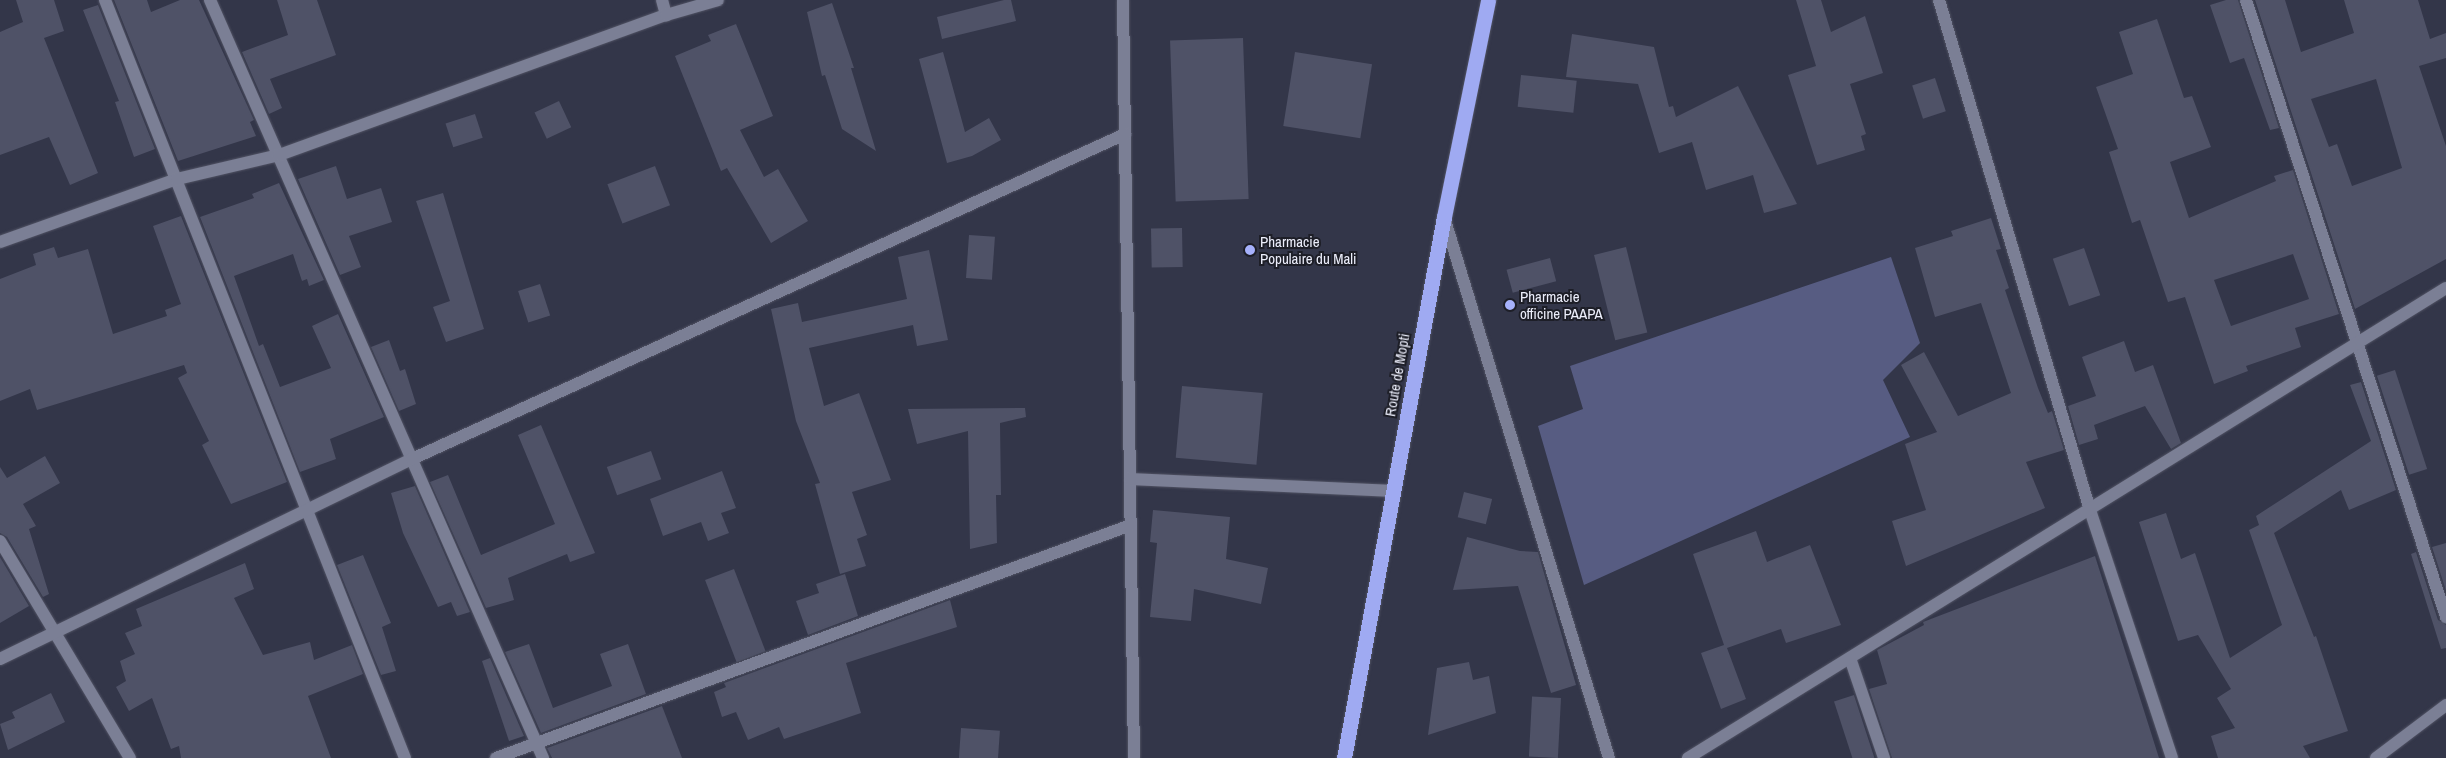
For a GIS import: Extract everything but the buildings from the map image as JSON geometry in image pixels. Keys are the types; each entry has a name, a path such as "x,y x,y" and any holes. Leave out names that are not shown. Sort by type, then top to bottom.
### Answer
{"highway":[{"name":"Route de Mopti","path":"1344,758 1444,217 1488,0"}],"street":[{"path":"105,0 405,758"},
{"path":"210,0 543,758"},
{"path":"662,0 666,15"},
{"path":"0,242 177,179 279,155 666,15 718,0"},
{"path":"1123,0 1134,758"},
{"path":"1939,0 2090,510 2172,758"},
{"path":"2246,0 2446,617"},
{"path":"0,659 412,459 1125,134"},
{"path":"1444,217 1609,758"},
{"path":"1688,758 2446,288"},
{"path":"1130,479 1394,491"},
{"path":"496,758 1131,525"},
{"path":"0,541 58,632 130,758"},
{"path":"1850,658 1884,758"},
{"path":"2376,758 2446,705"}],"shaded area":[{"path":"1891,257 1920,343 1883,380 1910,437 1584,585 1538,426 1583,409 1570,366"}],"place":[{"name":"Pharmacie Populaire du Mali","path":"1250,250"},
{"name":"Pharmacie officine PAAPA","path":"1510,305"}]}
